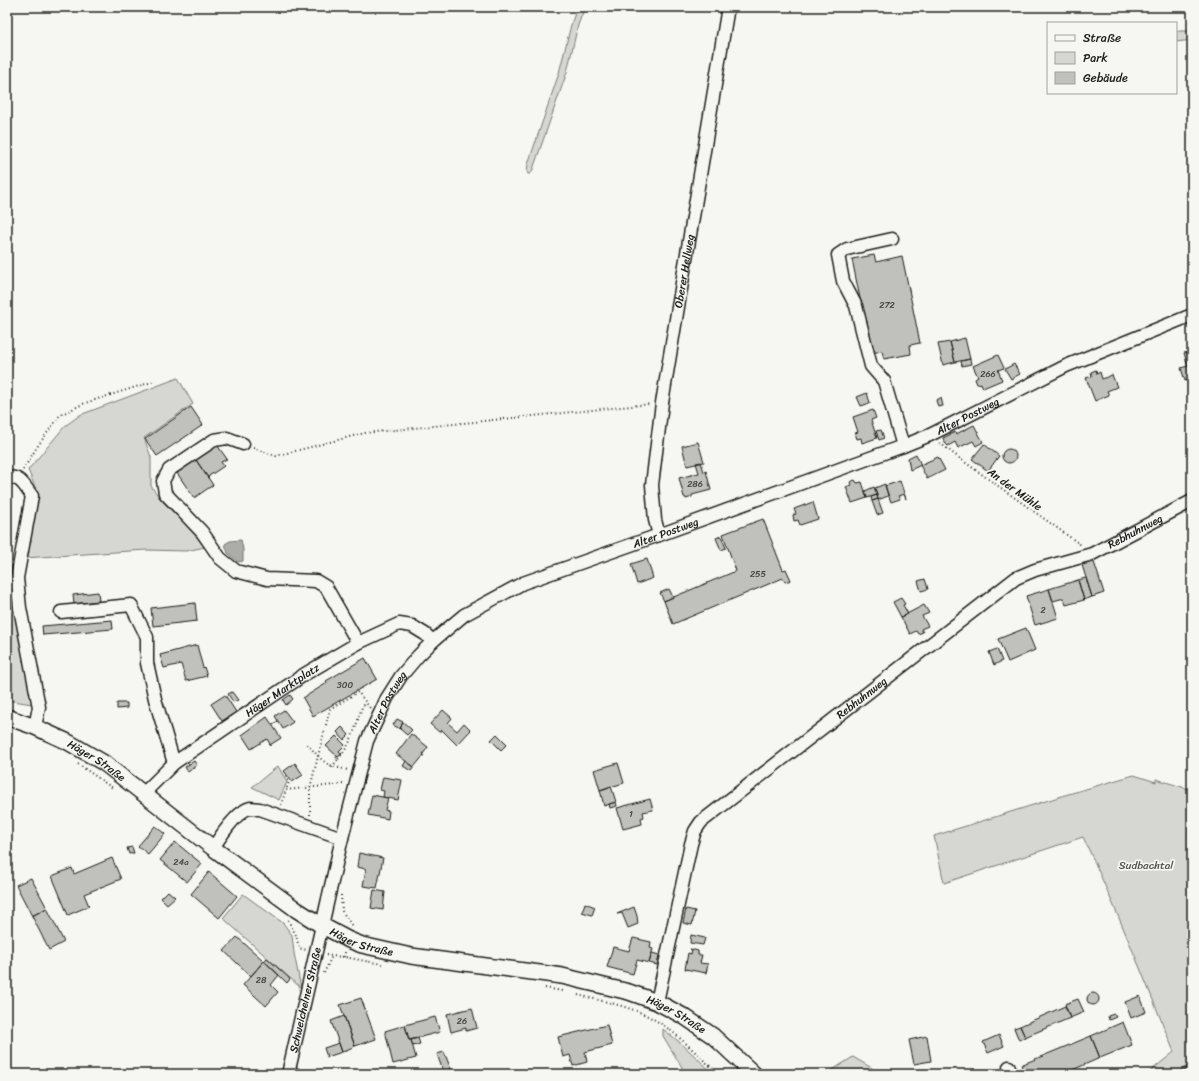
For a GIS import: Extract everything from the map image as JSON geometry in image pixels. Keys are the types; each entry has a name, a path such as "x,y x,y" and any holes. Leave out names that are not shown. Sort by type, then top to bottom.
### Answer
{"main road":[{"name":"Häger Straße","path":"7,717 35,727 68,742 104,763 213,848 297,910 349,940 377,949 411,956 562,976 629,992 657,1002 685,1017 713,1036 754,1074"}],"street":[{"name":"Oberer Hellweg","path":"659,535 655,520 652,485 662,403 728,7"},
{"path":"892,239 847,249 838,255 843,281 856,306 871,366 884,381 902,446"},
{"name":"Alter Postweg","path":"321,925 367,740 387,698 401,676 433,641 464,615 524,583 930,435 1066,366 1192,315"},
{"path":"243,444 228,438 214,440 169,470 163,481 164,493 202,532 220,558 236,571 267,579 316,582 326,587 358,643"},
{"path":"13,478 32,496 17,578 20,608 39,707 35,727"},
{"name":"Rebhuhnweg","path":"657,1002 691,844 695,831 701,822 1016,578 1035,570 1092,554 1192,501"},
{"path":"61,612 131,605 148,637 147,663 155,699 174,764"},
{"name":"Häger Marktplatz","path":"144,793 174,764 305,674 358,643 399,624 412,626 433,641"},
{"path":"213,848 226,827 245,811 251,808 260,809 342,838"},
{"name":"Schweichelner Straße","path":"288,1074 321,925"}],"path":[{"path":"13,478 60,415 85,403 155,380"},
{"path":"243,444 276,456 365,433 662,403"},
{"name":"An der Mühle","path":"930,435 959,458 1092,554"},
{"path":"308,826 310,818 310,788 330,710 358,692 369,708 380,712"},
{"path":"332,767 350,742 362,707 366,703"},
{"path":"307,744 324,762 332,767 359,772"},
{"path":"335,756 338,759"},
{"path":"277,815 289,782 286,776"},
{"path":"286,790 344,784 355,786"},
{"path":"341,889 342,911 352,927 344,957"},
{"path":"332,956 382,964"},
{"path":"539,987 566,991"},
{"path":"573,993 631,1010 655,1020 682,1040 719,1074"}],"green space":[{"path":"577,7 585,7 578,25 567,72 532,172 528,174 528,164 559,73"},
{"path":"1177,31 1192,31 1192,40 1177,42"},
{"path":"178,378 193,404 144,438 151,457 151,486 162,501 191,530 205,547 186,551 146,550 24,558 36,489 28,470 65,426 80,415"},
{"path":"14,584 34,701 32,704 7,700 7,586"},
{"path":"278,766 287,782 279,800 252,787"},
{"name":"Sudbachtal","path":"1134,775 1156,782 1156,779 1192,790 1192,1074 1147,1074 1174,1052 1119,917 1083,837 944,883 934,836"},
{"path":"243,894 283,923 292,935 301,988 223,918"},
{"path":"663,1029 682,1044 714,1074 686,1074 663,1036"},
{"path":"853,1057 882,1074 826,1074"}],"shaded area":[{"path":"241,540 243,561 238,562 228,553 225,544 230,541"}],"building":[{"path":"874,255 876,262 902,256 920,343 910,345 911,354 884,359 882,351 871,353 852,259"},
{"path":"965,338 970,359 955,362 950,342"},
{"path":"950,342 955,362 943,365 938,344"},
{"path":"1192,351 1192,378 1185,381 1181,368 1188,366 1184,353"},
{"path":"998,355 1004,368 998,370 1002,380 983,388 981,383 977,384 975,379 978,377 973,366"},
{"path":"970,359 971,364 962,366 961,361"},
{"path":"1014,364 1020,374 1011,379 1005,369"},
{"path":"1096,370 1097,374 1100,372 1102,379 1112,375 1117,387 1107,391 1109,395 1095,401 1086,378 1092,376 1091,372"},
{"path":"867,393 870,403 861,406 857,397"},
{"path":"941,398 943,406 938,407 936,400"},
{"path":"191,407 203,425 157,456 145,439"},
{"path":"873,410 876,418 871,420 877,438 862,443 861,438 857,439 855,433 858,432 853,417"},
{"path":"974,425 983,442 976,446 973,441 958,448 955,442 948,446 945,443 943,438 955,432 956,434"},
{"path":"881,430 884,438 879,440 876,431"},
{"path":"698,442 704,462 687,466 682,446"},
{"path":"984,444 999,456 988,471 972,459"},
{"path":"217,445 227,459 221,462 224,466 208,478 196,460"},
{"path":"1009,449 1014,451 1016,456 1014,461 1009,463 1004,461 1002,456 1004,451"},
{"path":"916,454 921,465 910,470 908,458"},
{"path":"938,457 945,470 927,479 920,465"},
{"path":"196,460 213,485 194,498 177,473"},
{"path":"701,462 704,472 706,471 711,490 692,495 692,497 686,499 684,497 679,478 699,473 696,463"},
{"path":"855,480 857,483 862,482 867,498 852,503 846,487 851,485 850,482"},
{"path":"900,481 906,499 904,494 898,496 900,499 891,502 885,486"},
{"path":"885,484 888,496 878,500 875,488"},
{"path":"874,487 877,495 867,498 865,491"},
{"path":"877,495 878,499 872,501 871,497"},
{"path":"878,499 883,513 877,515 872,501"},
{"path":"813,502 818,519 800,525 798,520 794,521 793,515 796,514 794,509"},
{"path":"763,519 783,570 786,569 791,580 785,582 783,578 673,624 664,601 736,571 723,534"},
{"path":"721,536 726,548 721,550 716,538"},
{"path":"647,559 653,578 637,584 631,564"},
{"path":"1094,562 1104,593 1092,597 1082,565"},
{"path":"1086,578 1092,597 1084,600 1078,580"},
{"path":"925,579 928,589 921,591 918,581"},
{"path":"1078,580 1084,600 1066,605 1064,598 1053,601 1049,589"},
{"path":"669,589 673,597 664,601 660,593"},
{"path":"1049,589 1058,618 1035,625 1026,596"},
{"path":"98,592 99,601 74,604 73,595"},
{"path":"901,598 905,604 903,605 908,614 901,617 893,602"},
{"path":"195,603 197,621 153,626 151,608"},
{"path":"924,605 929,613 922,616 928,626 921,629 923,632 918,634 916,631 910,634 901,617"},
{"path":"112,620 113,629 43,635 42,626"},
{"path":"1026,628 1035,650 1008,662 998,639"},
{"path":"197,645 203,668 204,667 207,676 186,681 181,664 164,668 160,655"},
{"path":"997,649 1002,661 994,665 989,652"},
{"path":"365,658 377,679 313,716 303,698 327,683 326,681"},
{"path":"232,692 238,700 233,702 228,694"},
{"path":"225,695 236,712 222,721 211,704"},
{"path":"290,695 293,699 286,705 283,700"},
{"path":"117,703 127,703 127,708 117,709"},
{"path":"284,710 293,722 283,729 275,716"},
{"path":"443,710 452,718 448,723 457,731 464,723 471,730 457,745 442,730 439,732 430,724"},
{"path":"267,717 281,738 270,746 267,739 251,749 242,735"},
{"path":"397,719 403,722 400,729 393,725"},
{"path":"403,722 412,730 407,735 400,729"},
{"path":"342,727 349,735 344,740 337,732"},
{"path":"411,734 428,747 423,754 424,755 414,767 396,754"},
{"path":"497,734 507,744 501,750 491,740"},
{"path":"336,736 345,745 339,751 342,754 338,757 326,746"},
{"path":"194,761 197,765 188,772 185,767"},
{"path":"406,761 414,767 411,771 403,766"},
{"path":"295,763 303,775 292,782 284,771"},
{"path":"618,763 624,783 600,790 594,770"},
{"path":"383,777 402,780 398,800 383,797 384,791 380,790"},
{"path":"611,786 616,802 604,806 600,790"},
{"path":"372,795 388,798 385,810 389,811 388,819 368,815"},
{"path":"650,799 653,810 643,812 644,817 641,818 642,824 623,829 617,808"},
{"path":"616,802 617,806 610,808 609,804"},
{"path":"155,826 165,834 148,854 138,846"},
{"path":"175,842 202,864 187,882 160,860"},
{"path":"132,847 134,853 129,854 127,848"},
{"path":"359,853 383,858 377,888 363,886 366,869 357,867"},
{"path":"112,858 121,879 84,894 89,906 68,915 52,876 72,868 74,874"},
{"path":"209,872 237,896 219,918 191,894"},
{"path":"31,878 47,908 32,916 16,885"},
{"path":"374,890 385,892 383,910 371,908"},
{"path":"168,891 175,897 167,904 161,898"},
{"path":"585,903 595,907 592,915 582,912"},
{"path":"634,907 638,924 628,928 622,913 617,914"},
{"path":"47,908 64,942 49,950 32,916"},
{"path":"686,909 695,911 692,925 683,923"},
{"path":"691,935 705,938 703,945 690,943"},
{"path":"237,937 264,961 251,976 224,951"},
{"path":"633,938 651,942 650,948 653,949 649,963 637,960 633,974 607,967 613,947 629,951"},
{"path":"690,949 698,951 698,955 702,955 700,963 708,964 706,973 685,969 688,953 691,954 692,950"},
{"path":"652,953 659,955 657,965 649,963"},
{"path":"267,958 290,979 287,983 264,961"},
{"path":"264,961 279,975 271,985 278,992 266,1006 243,985"},
{"path":"1093,993 1097,995 1099,999 1097,1003 1093,1005 1089,1003 1087,999 1089,995"},
{"path":"1140,996 1146,1012 1131,1018 1125,1002"},
{"path":"361,998 376,1039 355,1046 340,1005"},
{"path":"1078,999 1084,1012 1070,1018 1065,1004"},
{"path":"1065,1006 1070,1018 1025,1037 1020,1026"},
{"path":"472,1008 477,1028 466,1031 466,1028 451,1032 447,1014"},
{"path":"1114,1014 1116,1017 1109,1020 1108,1016"},
{"path":"344,1016 355,1046 342,1052 331,1021"},
{"path":"435,1017 440,1032 409,1040 405,1025"},
{"path":"1123,1022 1132,1045 1100,1058 1091,1036"},
{"path":"405,1025 416,1058 393,1064 385,1031"},
{"path":"607,1025 612,1045 585,1052 587,1062 573,1066 570,1055 563,1057 558,1037"},
{"path":"1020,1026 1025,1037 1019,1040 1014,1028"},
{"path":"999,1035 1004,1046 988,1053 983,1042"},
{"path":"927,1036 931,1061 914,1064 909,1040"},
{"path":"1091,1036 1100,1058 1063,1074 1025,1074 1021,1065"},
{"path":"418,1038 420,1044 413,1046 411,1040"},
{"path":"339,1043 342,1052 327,1057 324,1048"},
{"path":"444,1052 453,1074 444,1074 437,1054"}],"waterway":[{"path":"1178,1074 1192,1064"},
{"path":"297,1074 298,1069"}]}
